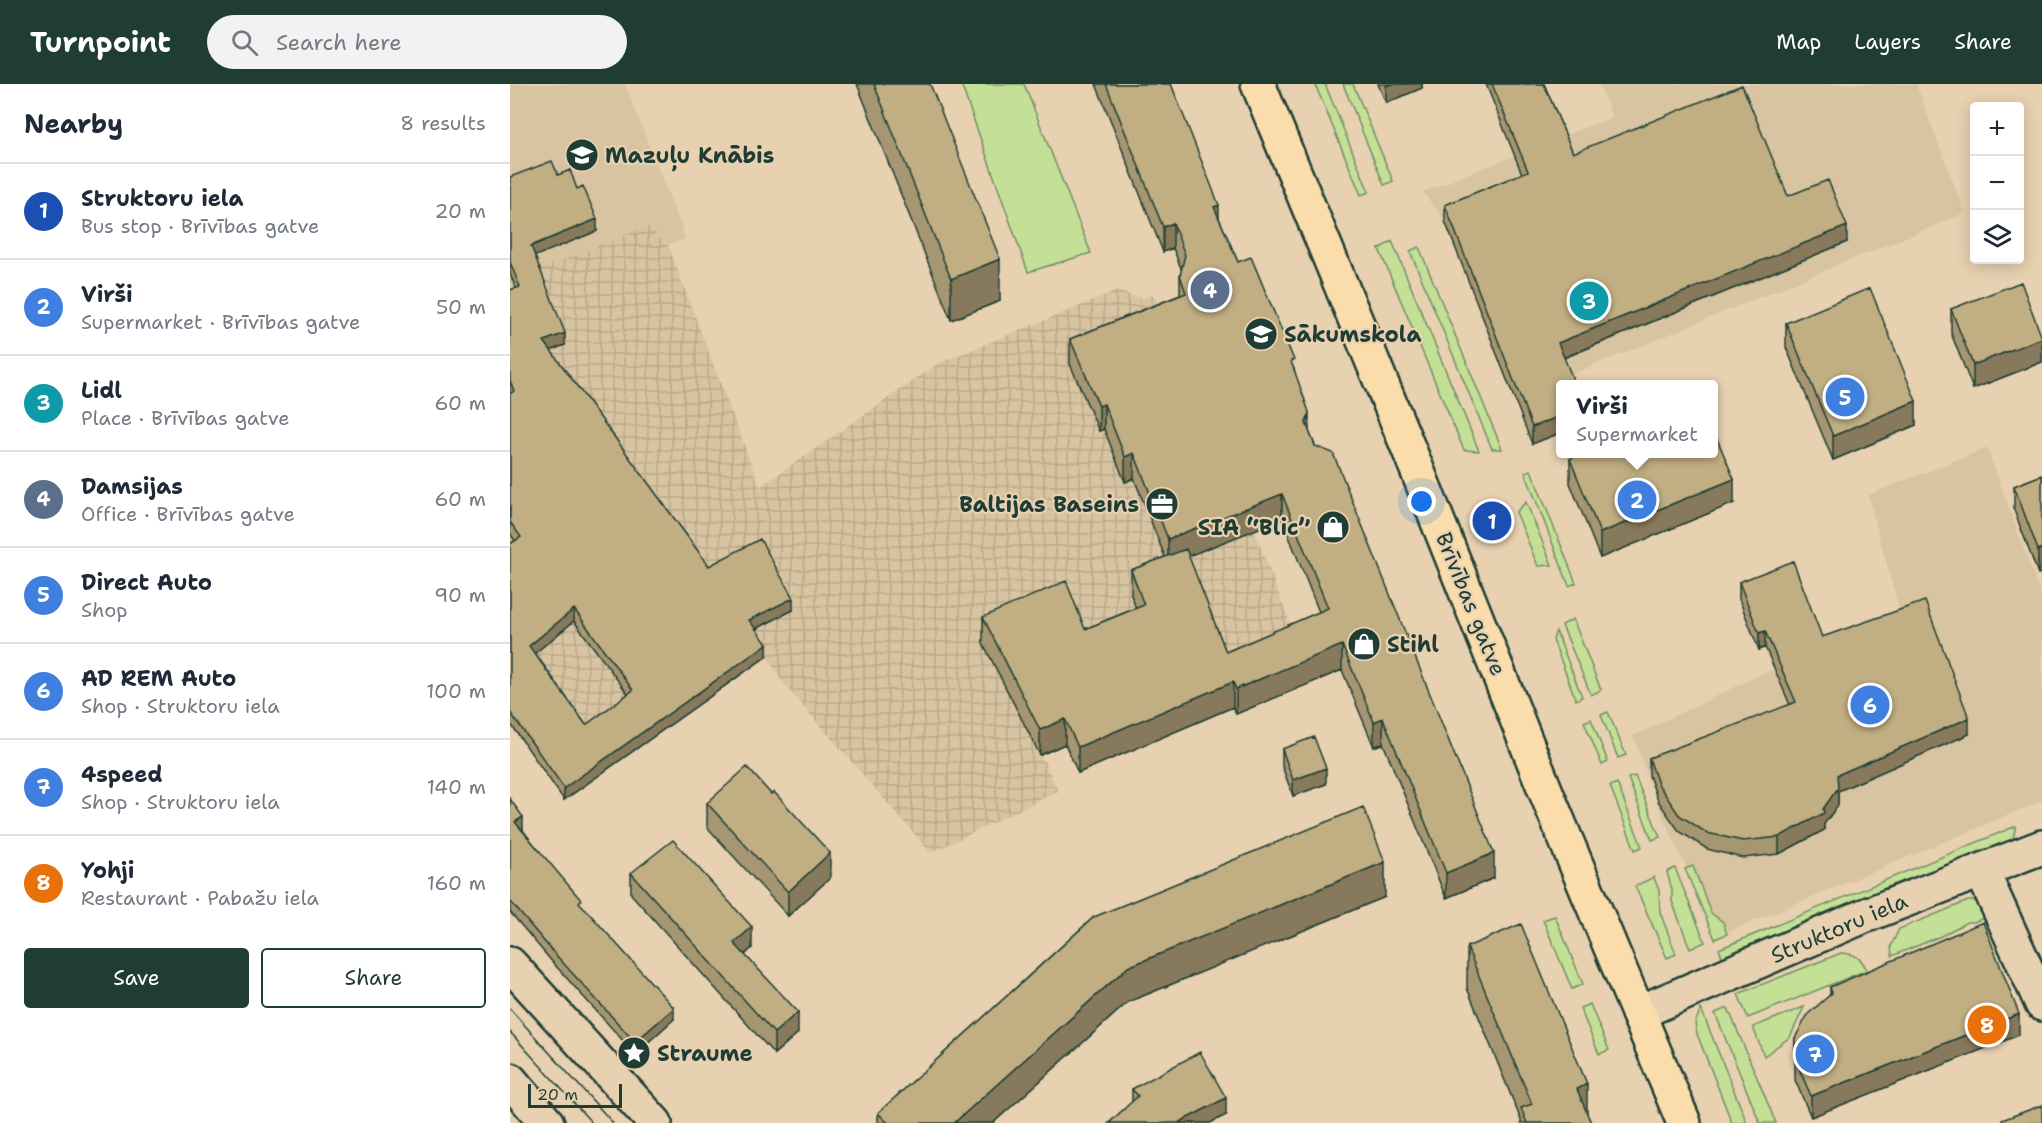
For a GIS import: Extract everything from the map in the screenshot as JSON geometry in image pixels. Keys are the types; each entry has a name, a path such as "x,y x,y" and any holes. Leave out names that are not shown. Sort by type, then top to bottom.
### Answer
{"highway":[{"name":"Brīvības gatve","path":"1258,84 1684,1123"}],"street":[{"name":"Struktoru iela","path":"1638,1013 1864,916 2042,847"},
{"path":"1982,871 2042,1004"},
{"path":"510,964 655,1123"},
{"path":"510,1080 547,1123"}],"shaded area":[{"name":"Mazuļu Knābis","path":"510,84 625,84 686,239 668,245 647,226 510,281"},
{"path":"1599,84 1916,84 1965,213 1514,398 1445,221 1423,192 1612,117"},
{"path":"647,226 668,245 760,487 939,363 1117,291 1141,298 1153,295 1173,322 1299,646 1041,755 1058,791 931,853 782,682 767,656 578,790 510,692 510,281"},
{"path":"1987,448 2042,598 2042,801 1718,936 1662,815 1633,736 1764,673 1902,620 1868,495"}],"green space":[{"path":"961,84 1024,84 1091,253 1028,272"},
{"path":"1315,84 1325,84 1369,192 1361,195"},
{"path":"1343,84 1353,84 1393,181 1384,185"},
{"path":"1392,241 1479,451 1464,450 1379,249"},
{"path":"1419,247 1502,449 1492,449 1410,251"},
{"path":"1531,470 1576,583 1569,586 1525,472"},
{"path":"1526,502 1552,565 1538,566 1516,512"},
{"path":"1573,619 1601,690 1591,695 1562,625"},
{"path":"1556,631 1582,697 1576,700 1553,640"},
{"path":"1608,712 1626,755 1618,758 1601,715"},
{"path":"1591,719 1608,762 1602,765 1584,722"},
{"path":"1635,776 1660,837 1652,840 1628,778"},
{"path":"1617,783 1642,847 1635,850 1610,786"},
{"path":"2016,826 2012,842 1723,959 1719,949"},
{"path":"1693,866 1711,913 1723,922 1727,934 1715,939 1685,869"},
{"path":"1675,868 1705,942 1690,949 1672,901 1672,890 1667,872"},
{"path":"1654,877 1659,891 1660,912 1676,954 1667,958 1635,886"},
{"path":"1968,901 1977,901 1994,914 1974,922 1967,922 1941,936 1892,956 1891,946 1899,929"},
{"path":"1555,916 1583,984 1572,989 1543,920"},
{"path":"1841,953 1857,957 1867,970 1748,1018 1738,994"},
{"path":"1590,1004 1609,1050 1599,1054 1580,1008"},
{"path":"1804,1007 1790,1037 1764,1056 1753,1027"},
{"path":"1728,1008 1776,1123 1760,1123 1715,1013"},
{"path":"1701,1009 1747,1123 1732,1123 1697,1034 1695,1023"}],"building":[{"path":"874,84 930,84 1000,259 951,279"},
{"path":"1106,84 1171,84 1219,205 1214,207 1238,262 1251,257 1294,360 1291,361 1309,412 1306,423 1315,446 1333,453 1494,853 1446,873 1383,718 1374,722 1342,645 1236,689 1233,682 1078,747 1065,719 1040,730 983,617 1066,581 1085,629 1144,605 1131,570 1186,549 1226,652 1328,608 1282,494 1168,539 1134,453 1125,457 1104,404 1099,406 1070,339 1186,293 1180,275 1185,255 1173,223 1163,227"},
{"path":"1492,84 1544,84 1573,153 1742,85 1788,196 1828,180 1847,226 1558,343 1573,380 1556,380 1556,418 1532,427 1445,205 1528,171"},
{"path":"552,161 558,175 570,170 577,189 583,186 597,219 531,246 565,333 544,341 709,566 760,539 793,598 749,620 767,644 564,788 510,712 510,544 521,537 510,522 510,394 514,391 510,380 510,290 520,287 510,262 510,177","holes":["574,609 633,690 586,725 529,646"]},
{"path":"2021,282 2042,338 1973,365 1951,309"},
{"path":"1870,288 1916,401 1833,436 1786,323"},
{"path":"1718,441 1734,479 1600,533 1570,459 1718,458"},
{"path":"2042,475 2042,548 2038,550 2014,486"},
{"path":"1793,561 1822,637 1925,601 1969,718 1837,775 1838,788 1823,809 1824,813 1779,837 1743,841 1707,833 1679,815 1658,784 1649,758 1796,702 1765,631 1759,633 1739,582"},
{"path":"1314,737 1326,768 1293,780 1282,749"},
{"path":"747,767 771,794 774,792 830,853 788,892 707,803"},
{"path":"510,799 523,817 515,822 581,900 579,902 674,1008 635,1042 510,901"},
{"path":"1363,807 1385,862 1128,967 954,1123 888,1123 878,1113 1094,917"},
{"path":"673,840 752,927 734,943 798,1012 774,1033 631,873"},
{"path":"1983,922 2019,1014 1811,1096 1795,1059 1795,1038 1808,1014 1832,993 1830,987"},
{"path":"1521,924 1587,1084 1577,1089 1591,1123 1527,1123 1521,1108 1532,1104 1467,947"},
{"path":"1200,1052 1226,1098 1178,1123 1109,1123 1138,1096 1132,1089"},
{"path":"2042,1105 2042,1123 2003,1123 2002,1120"}],"tram line":[{"path":"510,1009 613,1123"},
{"path":"510,1032 592,1123"}],"place":[{"name":"Mazuļu Knābis","path":"582,155"},
{"name":"Damsijas","path":"1210,290"},
{"name":"Lidl","path":"1589,301"},
{"name":"Sākumskola","path":"1261,334"},
{"name":"Direct Auto","path":"1845,397"},
{"name":"Virši","path":"1637,500"},
{"name":"Baltijas Baseins","path":"1162,504"},
{"name":"Struktoru iela","path":"1492,521"},
{"name":"SIA “Blic”","path":"1333,527"},
{"name":"Stihl","path":"1364,644"},
{"name":"AD REM Auto","path":"1870,705"},
{"name":"Yohji","path":"1987,1025"},
{"name":"Straume","path":"634,1053"},
{"name":"4speed","path":"1815,1054"}]}
